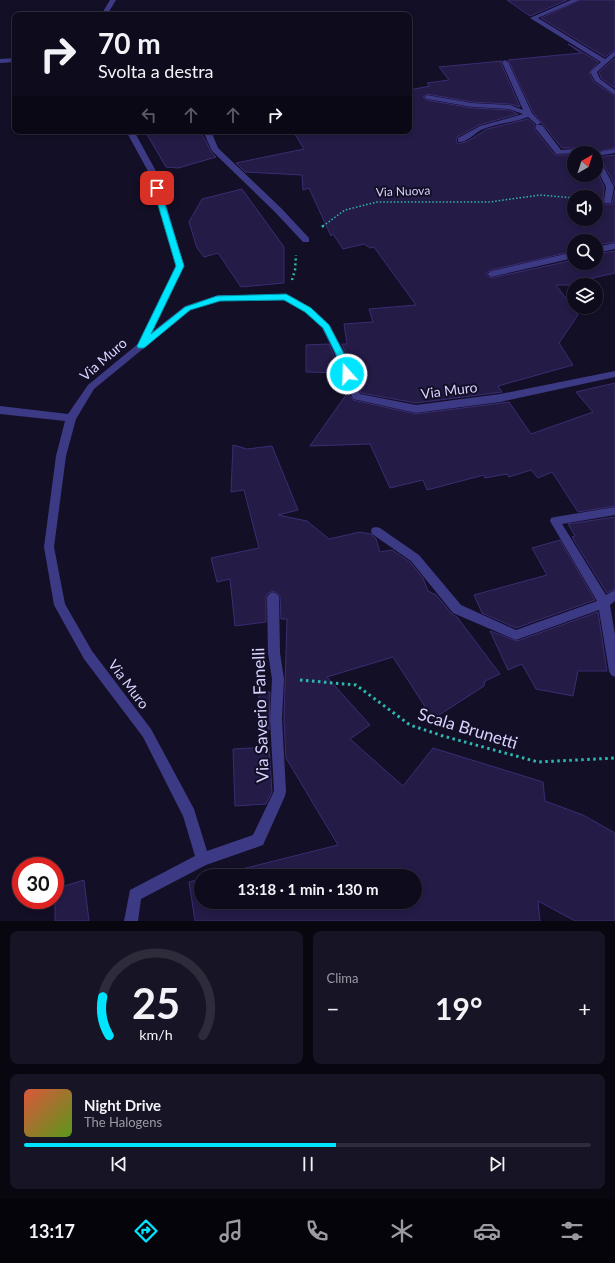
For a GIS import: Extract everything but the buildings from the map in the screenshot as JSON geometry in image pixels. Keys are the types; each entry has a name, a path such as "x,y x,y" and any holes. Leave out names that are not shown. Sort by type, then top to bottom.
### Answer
{"street":[{"path":"106,12 113,0"},
{"path":"576,0 533,18 604,62"},
{"path":"615,53 593,72 597,80 615,93"},
{"path":"0,61 12,60"},
{"path":"505,62 529,114 559,152 567,152"},
{"path":"426,97 472,105 510,107 529,114"},
{"path":"461,140 475,130 487,125 519,119 529,114"},
{"path":"132,134 153,173 180,266 141,346"},
{"path":"208,134 215,149 278,210 306,240"},
{"path":"603,153 615,151"},
{"path":"603,174 610,187 608,200"},
{"path":"603,249 615,246"},
{"path":"491,274 567,258"},
{"name":"Via Muro","path":"203,859 189,814 147,733 88,655 60,605 49,547 61,456 72,418 91,387 188,308 219,298 286,297 308,310 326,326 339,352 356,397 416,409 500,398 615,374"},
{"path":"0,410 72,418"},
{"path":"615,511 555,521 604,603 615,671"},
{"path":"376,531 415,558 457,609 516,635 604,603 615,595"},
{"name":"Via Saverio Fanelli","path":"203,859 258,840 280,791 276,719 278,678 274,653 273,597"},
{"path":"131,921 135,896 203,859"}],"path":[{"name":"Via Nuova","path":"286,297 295,270 297,252 306,240 345,210 377,202 392,201 490,202 540,195 567,197"},
{"name":"Scala Brunetti","path":"278,678 356,685 410,725 443,736 538,762 615,758"}],"route":[{"path":"157,188 180,266 141,346 188,308 219,298 286,297 308,310 326,326 339,352 347,374"}]}
